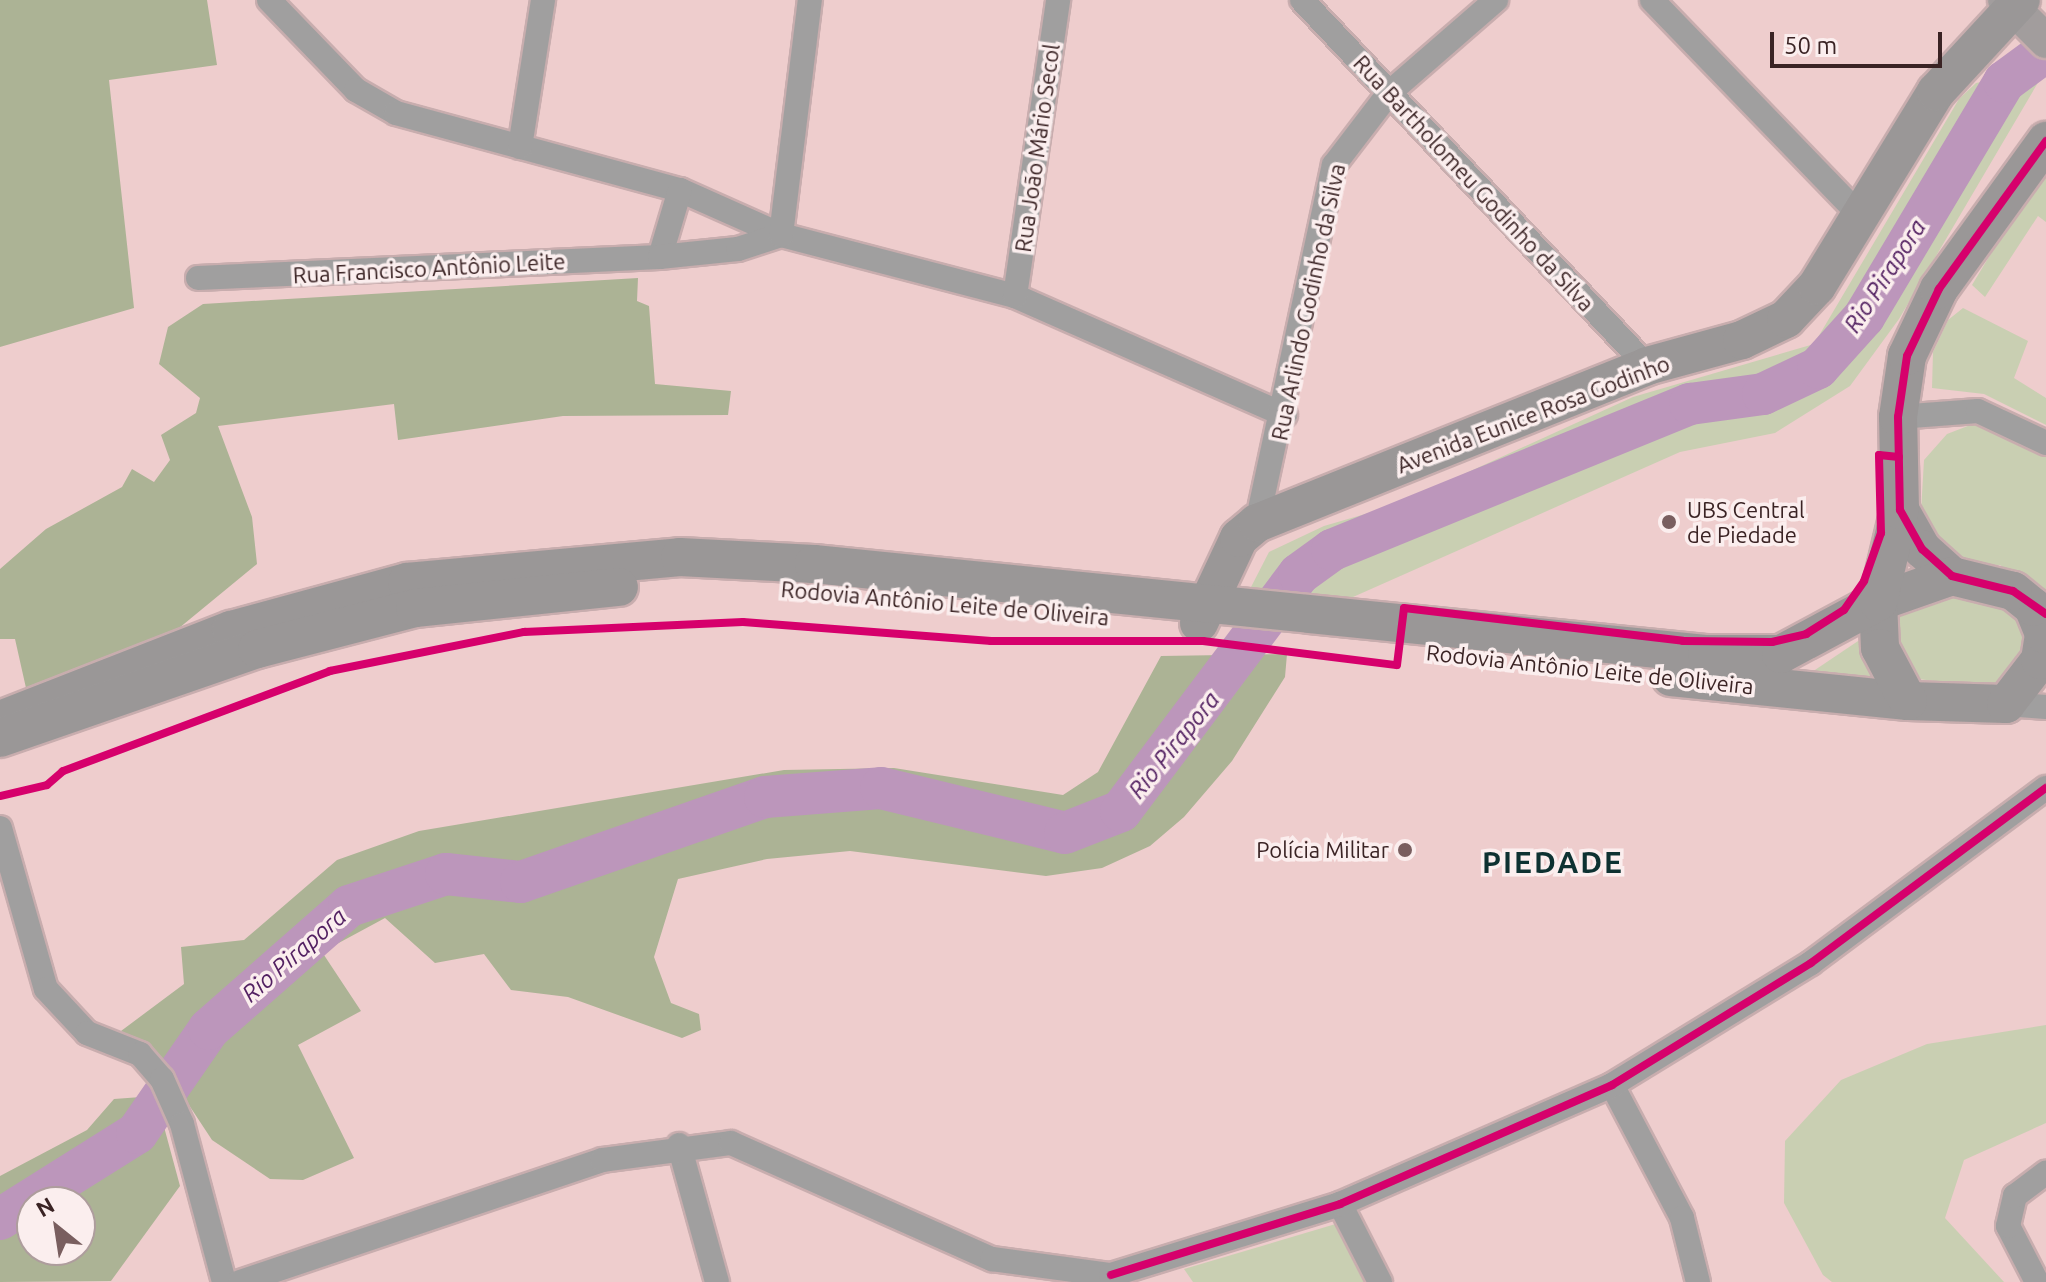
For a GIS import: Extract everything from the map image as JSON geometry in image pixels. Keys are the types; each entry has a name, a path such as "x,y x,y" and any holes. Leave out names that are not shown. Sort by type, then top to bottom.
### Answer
{"main road":[{"name":"Avenida Eunice Rosa Godinho","path":"1212,616 1225,562 1257,523 1647,366 1742,340 1786,319 1817,286 1936,92 2022,14"},
{"path":"1779,688 1864,613 1900,510 1898,417 1907,356 1939,289 2046,141"},
{"path":"1900,510 1922,549 1952,576 2013,591 2040,610 2044,634 2040,660 2006,704"},
{"name":"Rodovia Antônio Leite de Oliveira","path":"0,720 231,630 407,582 545,565 680,557 814,564 1153,598 1212,616"},
{"path":"1153,598 1225,562"},
{"name":"Rodovia Antônio Leite de Oliveira","path":"1305,627 1744,658 1781,654 1864,613 1952,576"},
{"name":"Rodovia Antônio Leite de Oliveira","path":"0,738 257,649 415,608 554,591 691,583 1212,616 1779,688 1908,701 2006,704"},
{"path":"1864,613 1908,701"}],"street":[{"path":"520,147 543,0"},
{"path":"781,235 810,0"},
{"name":"Rua João Mário Secol","path":"1015,296 1058,0"},
{"name":"Rua Bartholomeu Godinho da Silva","path":"1302,0 1647,366"},
{"name":"Rua Arlindo Godinho da Silva","path":"1257,523 1285,415 1334,165 1389,93 1496,0"},
{"path":"1652,0 1859,214"},
{"path":"273,2 356,90 396,113 680,190 781,235 1015,296 1285,415"},
{"path":"660,257 680,190"},
{"name":"Rua Francisco Antônio Leite","path":"198,278 660,257 738,249 781,235"},
{"path":"1898,417 1978,411 2046,443"},
{"name":"Rodovia Antônio Leite de Oliveira","path":"2006,704 2046,707"},
{"path":"240,1282 602,1160 679,1145 758,1149 992,1259 1119,1278 1340,1204 1612,1085 1811,963 2046,788"},
{"path":"0,828 46,989 87,1033 140,1054 162,1079 182,1124 224,1282"},
{"path":"1612,1085 1682,1218 1698,1282"},
{"path":"679,1145 717,1282"},
{"path":"2037,1282 2008,1226 2015,1196 2046,1173"},
{"path":"1340,1204 1380,1282"}],"green space":[{"path":"0,0 207,0 217,65 109,80 134,308 0,347"},
{"path":"2046,69 1899,319 1850,386 1775,433 1680,452 1344,601 1250,589 1269,552 1324,526 1396,505 1633,397 1814,344 1959,99 1976,83"},
{"path":"2046,162 2046,222 2038,216 1985,297 1972,285"},
{"path":"638,278 637,301 649,306 655,384 731,391 728,415 563,416 398,440 394,404 218,426 252,517 257,564 173,633 26,688 15,639 0,639 0,569 46,529 122,487 132,469 154,482 170,460 161,435 196,413 200,398 159,364 168,327 203,304"},
{"path":"1963,308 2028,341 2014,378 2046,398 2046,425 1984,394 1932,388 1933,352 1948,320"},
{"path":"1973,424 2046,456 2046,596 2000,565 1959,564 1936,547 1921,512 1924,460 1947,434"},
{"path":"1929,589 2009,600 2032,641 2012,680 1987,688 1911,678 1893,649 1897,615"},
{"path":"1870,633 1888,686 1806,676"},
{"path":"1287,654 1285,677 1232,761 1184,817 1150,846 1102,868 1046,876 850,851 767,859 678,879 654,957 671,1003 699,1014 701,1030 682,1038 568,997 511,990 484,954 435,963 385,918 322,952 361,1011 298,1045 354,1158 303,1180 270,1179 212,1140 181,1093 121,1031 184,984 181,947 244,940 337,860 419,831 784,770 894,768 1063,795 1098,772 1161,656"},
{"path":"2046,1025 2046,1123 1964,1160 1945,1218 2004,1282 1832,1282 1823,1275 1784,1203 1785,1141 1841,1080 1927,1044"},
{"path":"141,1097 160,1112 180,1186 111,1281 0,1282 0,1176 87,1130 114,1099"},
{"path":"1339,1223 1371,1282 1193,1282 1184,1269"}],"waterway":[{"name":"Rio Pirapora","path":"0,1219 137,1133 209,1029 349,906 446,874 521,882 765,797 881,788 1065,833 1121,811 1299,574 1332,550 1690,404 1763,394 1818,368 1864,317 2004,82 2046,51"}],"cycle path":[{"path":"2046,141 1939,289 1907,356 1898,417 1900,510 1922,549 1952,576 2013,591 2046,614"},
{"path":"0,796 47,785 63,771 330,671 524,632 743,622 991,641 1203,641 1397,665 1404,608 1683,641 1772,642 1806,634 1844,610 1864,581 1881,533 1879,455 1899,457"},
{"path":"1111,1275 1340,1204 1612,1085 1811,963 2046,788"}],"place":[{"name":"UBS Central de Piedade","path":"1669,522"},
{"name":"Polícia Militar","path":"1405,850"}],"district":[{"name":"PIEDADE","path":"1553,862"}]}
